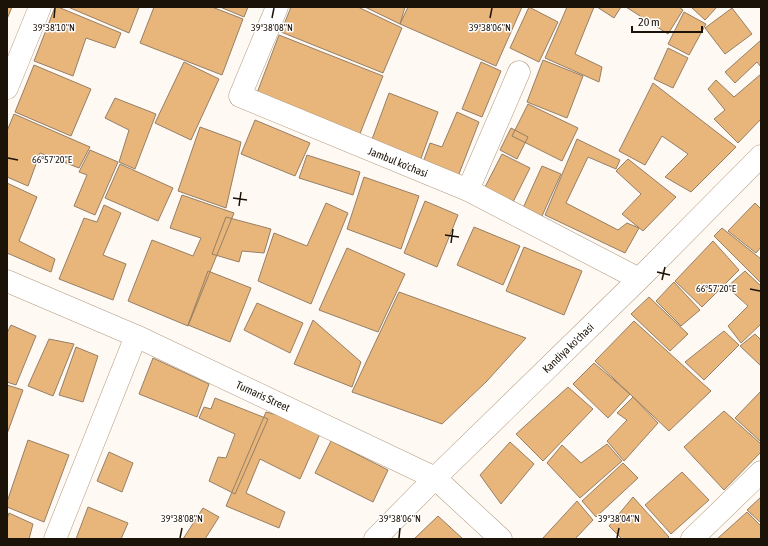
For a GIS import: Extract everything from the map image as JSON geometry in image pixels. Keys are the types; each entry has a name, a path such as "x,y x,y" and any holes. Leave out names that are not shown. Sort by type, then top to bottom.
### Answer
{"street":[{"path":"7,88 40,7"},
{"name":"Jambul ko'chasi","path":"278,7 240,96 468,190 639,278"},
{"path":"468,190 519,72"},
{"name":"Kandiya ko'chasi","path":"375,539 761,156"},
{"name":"Tumaris Street","path":"7,281 136,336 435,478 501,539"},
{"path":"55,539 136,336"},
{"path":"692,539 761,472"}],"building":[{"path":"7,7 12,7 7,19"},
{"path":"55,7 121,33 115,48 86,38 73,76 34,61"},
{"path":"68,7 139,7 129,33"},
{"path":"154,7 212,7 243,19 222,75 140,43"},
{"path":"220,7 248,7 244,17"},
{"path":"291,7 358,7 402,28 383,73 281,32"},
{"path":"365,7 405,7 400,24"},
{"path":"408,7 522,7 496,66 400,24"},
{"path":"529,7 558,22 539,62 510,48"},
{"path":"567,7 594,7 575,54 602,67 599,82 545,58"},
{"path":"597,7 621,7 614,18"},
{"path":"626,7 679,7 683,10 668,34"},
{"path":"691,7 717,7 705,20"},
{"path":"732,8 752,34 725,54 705,28"},
{"path":"684,12 706,24 689,55 668,44"},
{"path":"279,35 383,76 359,136 257,93"},
{"path":"761,40 761,67 757,62 735,83 725,72"},
{"path":"668,48 688,58 673,88 654,79"},
{"path":"543,60 583,76 567,118 527,102"},
{"path":"184,62 219,79 191,140 155,123"},
{"path":"481,62 501,71 482,117 462,109"},
{"path":"34,65 91,89 71,136 15,112"},
{"path":"761,74 761,119 738,143 714,119 725,110 708,89 716,80 734,97"},
{"path":"653,83 736,147 691,192 665,177 688,154 662,136 645,165 619,151"},
{"path":"389,93 438,112 420,161 371,142"},
{"path":"115,98 156,114 135,169 119,162 129,130 105,118"},
{"path":"528,104 578,128 562,161 512,136"},
{"path":"457,112 479,122 457,179 422,165 430,143 442,147"},
{"path":"14,114 90,147 79,168 40,153 28,186 7,177 7,131"},
{"path":"255,120 310,143 295,176 241,154"},
{"path":"200,127 241,142 226,208 178,191"},
{"path":"511,128 528,137 517,159 500,150"},
{"path":"577,139 620,160 616,169 588,157 566,203 618,230 627,223 639,228 625,253 545,215"},
{"path":"90,150 118,162 95,215 74,206 87,175 79,172"},
{"path":"502,154 530,168 512,204 484,189"},
{"path":"307,155 360,172 353,195 299,178"},
{"path":"628,159 676,197 643,231 622,214 641,194 616,171"},
{"path":"120,164 173,188 158,221 105,198"},
{"path":"542,166 561,174 542,216 523,208"},
{"path":"364,177 419,196 401,249 347,229"},
{"path":"7,183 37,197 19,241 55,259 51,272 7,253"},
{"path":"182,195 234,213 188,326 128,301 152,240 193,256 201,238 170,228"},
{"path":"425,201 458,215 437,267 404,253"},
{"path":"326,203 348,213 311,304 258,281 274,233 307,246"},
{"path":"755,203 761,209 761,247 756,253 728,231"},
{"path":"104,205 121,213 103,255 126,264 113,300 59,279 84,218 97,222"},
{"path":"226,217 271,229 264,253 242,251 239,262 212,254"},
{"path":"474,227 520,246 503,285 457,265"},
{"path":"722,228 761,259 761,283 714,236"},
{"path":"713,241 739,270 702,307 675,281"},
{"path":"524,247 582,271 564,315 506,291"},
{"path":"347,248 405,274 378,332 319,310"},
{"path":"208,271 251,288 230,342 188,325"},
{"path":"745,271 761,286 761,324 741,343 728,326 748,306 727,287"},
{"path":"674,282 700,310 681,326 656,301"},
{"path":"399,292 526,338 487,381 442,424 352,392"},
{"path":"649,297 688,334 670,351 631,314"},
{"path":"257,303 303,323 290,353 244,330"},
{"path":"313,320 361,362 352,387 294,364"},
{"path":"634,321 711,391 669,431 595,361"},
{"path":"11,325 36,336 16,385 7,382 7,333"},
{"path":"724,331 739,345 704,380 685,362"},
{"path":"755,334 761,340 761,366 740,346"},
{"path":"49,339 74,344 53,396 28,386"},
{"path":"76,347 98,356 83,402 59,395"},
{"path":"153,358 209,384 197,417 139,394"},
{"path":"594,363 630,394 608,418 573,384"},
{"path":"7,385 23,390 7,434"},
{"path":"568,387 593,409 543,461 516,434"},
{"path":"761,391 761,442 735,418"},
{"path":"633,397 658,423 624,461 607,441 627,420 617,413"},
{"path":"215,398 268,419 235,494 209,481 218,457 226,458 235,434 199,418 204,407 211,409"},
{"path":"724,411 761,444 761,452 724,490 684,447"},
{"path":"266,412 323,427 300,479 260,459 246,493 285,512 279,528 226,506"},
{"path":"28,440 69,455 44,522 7,507 7,502"},
{"path":"331,441 388,470 373,502 315,473"},
{"path":"510,442 534,464 501,504 480,475"},
{"path":"607,444 622,461 580,498 547,463 562,445 581,463"},
{"path":"109,452 133,463 122,492 97,481"},
{"path":"623,463 638,478 596,517 582,501"},
{"path":"682,472 709,500 671,534 645,505"},
{"path":"633,497 669,537 667,539 622,539 609,526"},
{"path":"761,497 761,523 747,510"},
{"path":"577,501 593,520 575,539 542,539"},
{"path":"88,507 128,523 121,539 76,539"},
{"path":"203,508 219,517 205,539 183,539"},
{"path":"747,512 761,526 761,539 717,539"},
{"path":"9,513 33,524 29,539 7,539 7,519"},
{"path":"438,516 463,539 414,539"}]}
